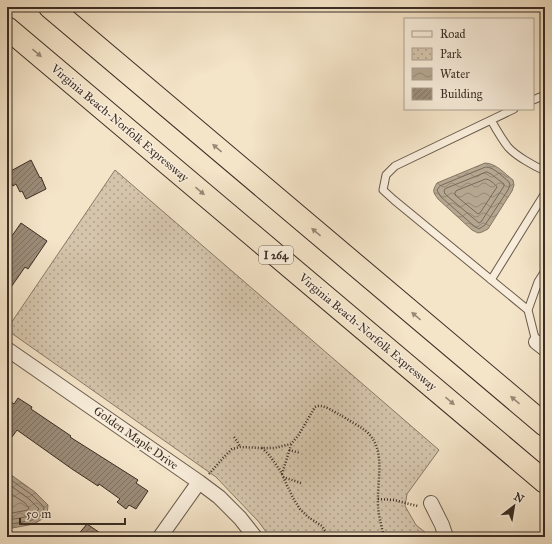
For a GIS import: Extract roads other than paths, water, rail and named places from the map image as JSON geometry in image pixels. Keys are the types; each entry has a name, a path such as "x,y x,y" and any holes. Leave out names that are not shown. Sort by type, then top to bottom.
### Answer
{"highway":[{"path":"50,7 545,425"},
{"name":"Virginia Beach-Norfolk Expressway","path":"7,28 545,482"}],"street":[{"name":"Golden Maple Drive","path":"7,348 219,497 240,518 255,537"},
{"path":"160,537 199,482"},
{"path":"431,503 446,537"}],"lane":[{"path":"534,100 545,95"},
{"path":"512,110 395,166 386,175 383,190 528,310 540,345"},
{"path":"491,120 509,148 533,166 545,172"},
{"path":"491,280 545,193"},
{"path":"528,310 538,282 545,271"},
{"path":"538,282 545,287"}],"water":[{"path":"485,163 489,163 500,169 513,180 514,185 512,191 488,229 478,233 472,230 438,199 434,193 434,188 437,183"},
{"path":"7,472 35,492 48,505 47,516 34,524 7,529"}]}
